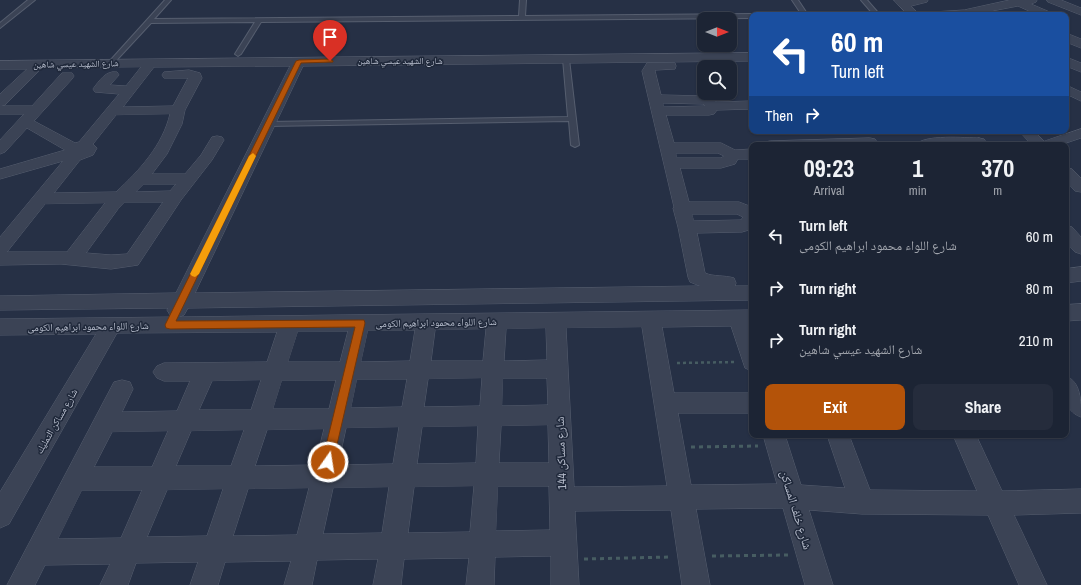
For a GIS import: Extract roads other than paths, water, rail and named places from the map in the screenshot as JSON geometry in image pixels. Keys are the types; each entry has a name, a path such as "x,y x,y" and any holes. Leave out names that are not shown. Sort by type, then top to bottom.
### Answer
{"street":[{"path":"901,2 923,0"},
{"path":"931,0 943,12"},
{"path":"962,0 978,12"},
{"path":"982,12 1017,1 1032,0"},
{"path":"1052,0 1077,17"},
{"path":"1017,1 1041,12"},
{"path":"901,2 911,12"},
{"path":"1069,38 1081,44"},
{"name":"شارع الشهيد عيسي شاهين","path":"0,65 39,64 111,69 151,63 749,57"},
{"path":"170,325 299,61"},
{"path":"1069,62 1081,68"},
{"path":"0,249 7,232 41,199 78,151 151,63"},
{"path":"0,102 39,64"},
{"path":"749,65 652,66 648,71 681,208 687,227 696,274 700,280 708,282 749,282"},
{"path":"111,69 100,89 129,90"},
{"path":"0,76 67,76 111,69 141,75 189,74 195,76 195,80 178,110 176,124 159,154 140,179 118,198 72,259"},
{"path":"0,149 67,76"},
{"path":"1069,91 1081,97"},
{"path":"657,105 704,111 709,110 712,106 749,105"},
{"path":"0,110 30,116 78,151"},
{"path":"112,111 178,110"},
{"path":"1055,142 1081,133"},
{"path":"1029,134 1037,142"},
{"path":"819,142 868,139"},
{"path":"941,142 980,139"},
{"path":"0,259 72,259 100,262 132,260 175,196 207,157 217,140"},
{"path":"667,148 721,148 725,149 732,155 749,154"},
{"path":"0,174 78,151 104,152"},
{"path":"671,163 721,163 730,161 732,155"},
{"path":"1069,175 1081,187"},
{"path":"140,179 190,179"},
{"path":"41,199 175,196"},
{"path":"681,208 739,208 749,214"},
{"path":"687,227 742,226 748,224 749,222"},
{"path":"1069,234 1081,248"},
{"path":"1069,247 1081,260"},
{"path":"1069,276 1081,274"},
{"path":"1069,289 1081,289"},
{"path":"0,303 749,293"},
{"path":"1069,313 1081,312"},
{"path":"746,318 748,362"},
{"name":"شارع اللواء محمود ابراهيم الكومى","path":"0,327 746,318"},
{"path":"651,319 696,585"},
{"path":"480,585 496,321"},
{"name":"شارع مساكن 144","path":"556,321 565,585"},
{"path":"387,585 426,322"},
{"path":"298,585 360,323"},
{"path":"204,585 290,324"},
{"name":"شارع مساكن التمليك","path":"0,515 111,326"},
{"path":"164,372 558,369"},
{"path":"114,585 205,371"},
{"path":"21,585 122,389"},
{"path":"1069,389 1081,407"},
{"path":"666,403 749,403"},
{"path":"106,422 560,415"},
{"path":"839,438 862,502"},
{"path":"965,438 1033,585"},
{"name":"شارع خلف المساكن","path":"775,440 819,585"},
{"path":"76,479 561,474"},
{"path":"562,499 792,496 862,502 994,503 1081,501"},
{"path":"38,552 564,543"}],"lane":[{"path":"0,26 32,0"},
{"path":"111,69 149,21 168,0"},
{"path":"522,18 523,0"},
{"path":"795,0 803,12"},
{"path":"864,0 874,12"},
{"path":"149,21 749,16"},
{"path":"238,54 260,19"},
{"path":"566,59 575,145"},
{"path":"268,124 572,119"}]}
